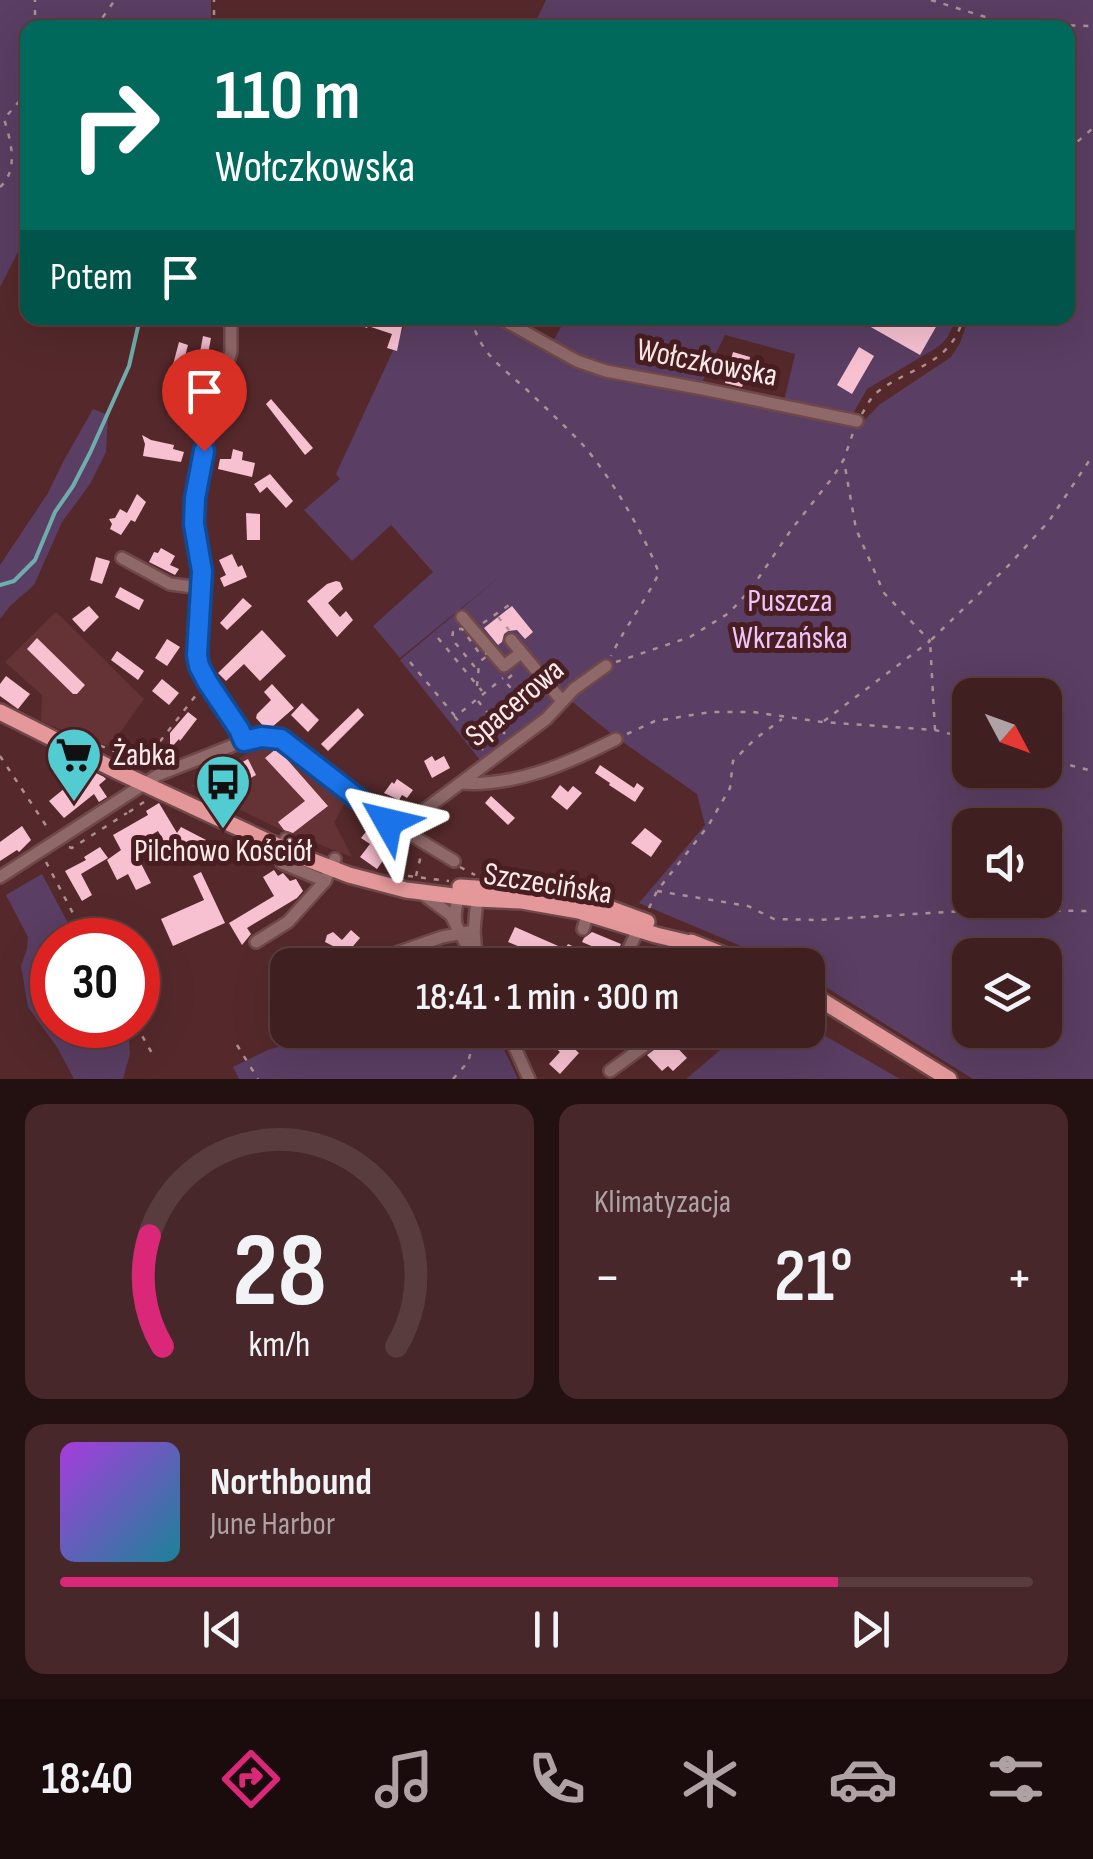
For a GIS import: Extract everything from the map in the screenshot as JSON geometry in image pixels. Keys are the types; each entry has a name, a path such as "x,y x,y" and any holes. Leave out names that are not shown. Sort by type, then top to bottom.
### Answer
{"main road":[{"name":"Szczecińska","path":"0,712 284,843 331,870 371,882 467,888"},
{"name":"Szczecińska","path":"331,870 467,888 548,904 641,924 705,948"},
{"path":"825,1002 949,1079"}],"street":[{"path":"231,325 232,351 209,429 195,498 194,524 202,571 197,655 208,683 244,741"},
{"name":"Wołczkowska","path":"513,325 577,361 606,372 857,422"},
{"path":"122,558 170,584 202,588"},
{"path":"462,617 504,666 525,657"},
{"path":"510,640 562,701"},
{"name":"Spacerowa","path":"399,829 546,719 574,689 606,666"},
{"path":"0,878 152,785 244,741 261,737 281,739 373,812 454,861"},
{"name":"Spacerowa","path":"460,783 493,782 553,768 616,739"},
{"path":"256,942 288,922 331,870"},
{"path":"407,884 435,901 463,929"},
{"path":"463,929 467,888"},
{"path":"467,888 455,910 470,948"},
{"path":"629,948 641,924"},
{"name":"Szczecińska","path":"410,948 463,929"},
{"path":"515,1048 528,1075"},
{"path":"610,1071 641,1048"}],"path":[{"path":"931,0 995,20"},
{"path":"0,187 12,166 4,119 20,100"},
{"path":"473,325 476,336 497,365 586,448 648,545 658,573 606,666"},
{"path":"606,666 690,636 729,613 833,478 844,460 857,422 874,395 944,353 958,336 961,325"},
{"path":"822,722 930,641 1009,565 1048,521 1093,456"},
{"path":"844,460 856,530 884,593 930,641 935,730"},
{"path":"474,631 512,603"},
{"path":"462,630 480,654 491,652 474,666 452,639 453,632 462,630"},
{"path":"438,638 484,694"},
{"path":"525,657 504,681 533,715"},
{"path":"410,662 484,752"},
{"path":"477,686 479,663"},
{"path":"456,717 503,678"},
{"path":"144,762 208,683"},
{"path":"477,700 506,735"},
{"path":"616,739 655,722 711,712 753,712 952,734"},
{"path":"641,924 657,891 716,814 730,788 733,761 783,718"},
{"path":"82,739 144,762 164,761"},
{"path":"0,756 56,842"},
{"path":"1062,763 1093,771"},
{"path":"122,806 127,814 152,785"},
{"path":"416,876 423,843"},
{"path":"40,852 75,918"},
{"path":"454,861 467,888"},
{"path":"407,884 409,874 467,888"},
{"path":"657,891 748,906 774,919 979,910 1093,911"},
{"path":"238,1045 258,1079"},
{"path":"149,1048 153,1055"},
{"path":"453,1079 468,1062 472,1048"}],"shaded area":[{"path":"56,612 144,699 116,742 109,746 41,721 42,695 5,662"},
{"path":"266,745 284,750 345,803 334,822 352,857 289,836 191,786"}],"green space":[{"path":"0,0 211,0 211,20 20,20 20,249 0,287"},
{"name":"Puszcza Wkrzańska","path":"546,0 1093,0 1093,1079 973,1079 825,987 825,948 746,948 639,903 705,825 697,794 570,700 588,672 560,694 541,716 480,760 400,660 503,574 400,658 373,626 433,572 391,525 352,561 304,510 340,479 336,474 405,325 501,325 574,366 859,426 879,405 951,357 966,325 1075,325 1075,20 536,20"},
{"path":"562,325 954,325 938,347 867,389 851,417 784,401 795,354 725,335 700,386 598,365 552,343"},
{"path":"93,409 108,415 106,452 90,484 62,522 34,585 0,619 0,565 48,493"},
{"path":"42,874 65,918 30,918 30,1010 21,966 28,937 6,895"},
{"path":"825,1036 900,1079 686,1079 723,1048 825,1048"},
{"path":"58,1048 130,1048 123,1079 74,1079"},
{"path":"503,1048 518,1079 239,1079 233,1067 270,1049"}],"building":[{"path":"360,325 402,325 397,351 387,348 392,334"},
{"path":"867,325 937,325 920,355"},
{"path":"203,336 211,338 208,354 216,356 211,377 196,374"},
{"path":"179,342 188,345 179,379 170,376"},
{"path":"859,347 874,356 852,394 837,385"},
{"path":"733,352 750,357 749,362 779,369 775,385 745,378 742,387 725,383"},
{"path":"271,399 313,448 305,455 266,404"},
{"path":"142,435 174,445 173,449 184,452 181,462 143,456"},
{"path":"233,449 243,452 242,460 255,463 252,477 218,469 220,459 231,459"},
{"path":"270,474 293,501 286,508 267,487 260,493 254,484"},
{"path":"137,494 146,502 135,522 131,520 121,535 110,529 109,519 115,518 120,509 127,513"},
{"path":"246,513 260,514 260,540 247,540"},
{"path":"161,548 175,556 170,565 179,569 175,575 149,562"},
{"path":"232,554 247,577 224,587 220,578 226,575 219,560"},
{"path":"96,557 110,561 102,584 90,580"},
{"path":"336,581 343,589 328,603 340,617 346,611 353,620 337,637 307,601"},
{"path":"120,587 144,600 139,610 115,597"},
{"path":"243,598 252,606 227,630 220,623"},
{"path":"89,606 99,617 84,632 72,619"},
{"path":"512,606 533,632 525,639 517,630 508,631 498,645 484,628"},
{"path":"262,630 286,656 260,681 244,664 226,681 218,673"},
{"path":"37,638 85,685 77,694 27,649"},
{"path":"167,639 180,647 167,666 155,658"},
{"path":"117,651 144,671 138,680 111,660"},
{"path":"6,676 30,694 18,709 0,696 0,684"},
{"path":"162,679 179,693 169,705 152,691"},
{"path":"272,684 294,708 266,729 256,718 271,700 264,692"},
{"path":"302,703 319,720 308,732 291,715"},
{"path":"358,708 364,715 328,751 321,744"},
{"path":"188,712 197,719 170,749 170,733"},
{"path":"277,748 328,806 293,833 278,822 305,801 265,758"},
{"path":"50,750 104,777 99,785 107,797 99,802 94,794 64,818 49,801 81,775 46,759"},
{"path":"432,756 435,761 444,756 450,768 432,778 424,761"},
{"path":"248,759 256,775 233,788 224,772"},
{"path":"600,765 634,788 637,783 644,788 635,802 595,773"},
{"path":"397,779 413,790 407,798 402,795 399,800 384,793"},
{"path":"560,785 568,792 573,786 582,793 567,810 551,797"},
{"path":"491,796 515,818 508,825 485,803"},
{"path":"159,803 177,833 181,827 208,841 196,854 193,849 175,860 158,831 132,846 151,883 136,890 128,874 117,880 107,860 121,850 113,835 148,815 146,811"},
{"path":"22,826 31,840 19,852 0,861 0,842"},
{"path":"369,828 394,845 377,869 360,857 370,844 361,838"},
{"path":"645,828 662,841 651,857 631,843"},
{"path":"100,847 108,858 81,874 92,895 82,901 65,871"},
{"path":"274,870 290,881 296,879 303,891 247,928 251,934 242,945 229,923 274,896 263,877"},
{"path":"201,872 225,923 173,946 161,919 204,900 193,876"},
{"path":"515,927 563,948 523,948 508,942"},
{"path":"351,930 360,938 351,948 335,948 325,942 333,932 342,940"},
{"path":"592,932 621,944 619,948 596,948 582,942"},
{"path":"556,1048 574,1048 579,1053 560,1074 549,1064 560,1052"},
{"path":"657,1048 678,1048 687,1058 673,1071 668,1066 662,1071 647,1055"}],"waterway":[{"path":"0,585 14,581 35,560 129,366 138,325"}],"place":[{"name":"Żabka","path":"74,804"},
{"name":"Pilchowo Kościół","path":"223,831"}],"route":[{"path":"204,451 194,524 202,571 196,640 199,666 244,741 261,737 281,739 388,822"}]}
